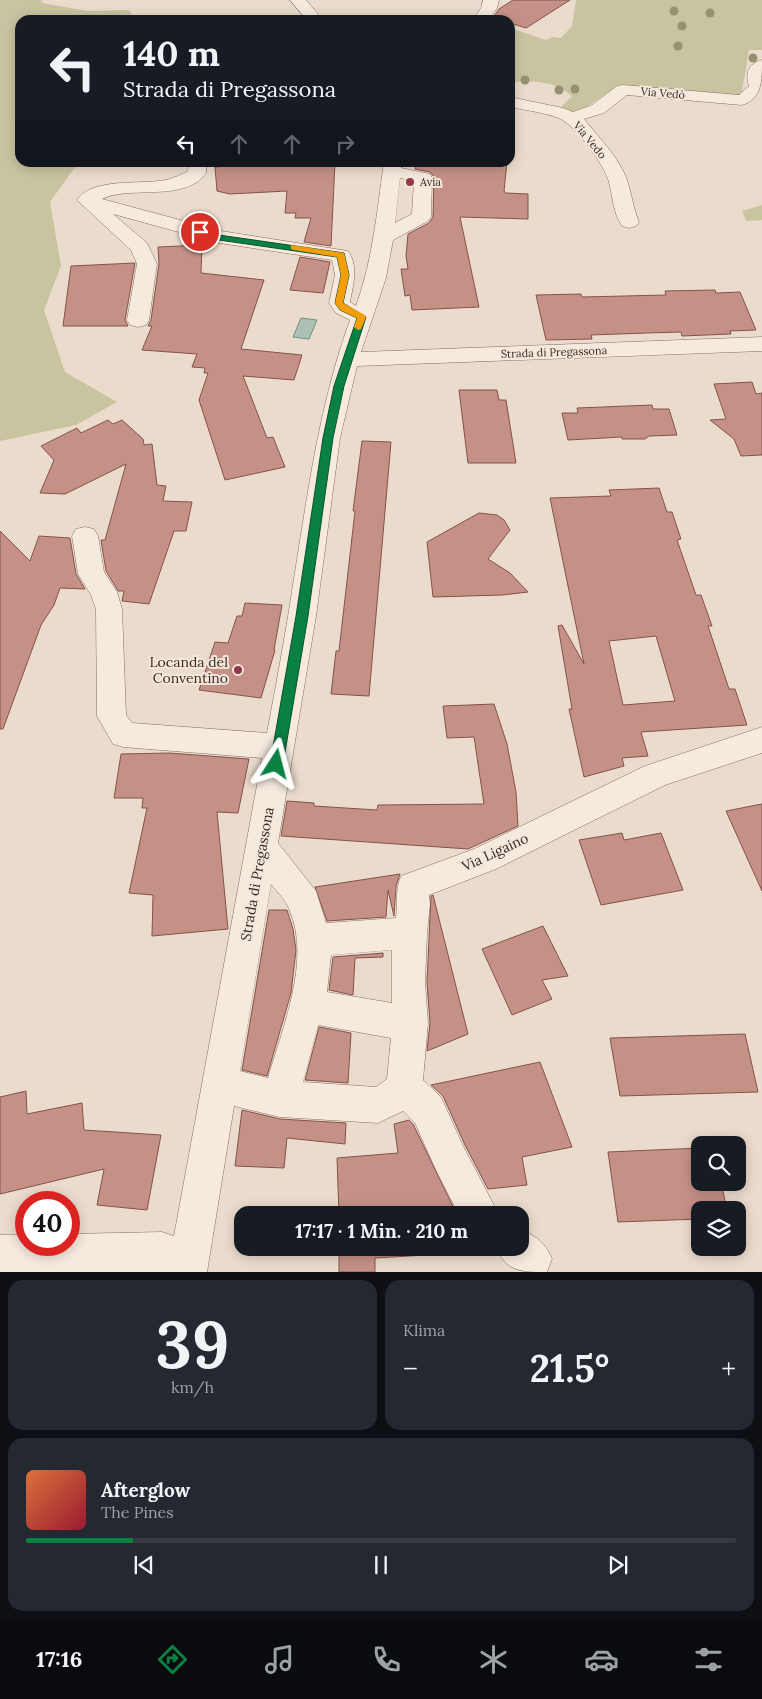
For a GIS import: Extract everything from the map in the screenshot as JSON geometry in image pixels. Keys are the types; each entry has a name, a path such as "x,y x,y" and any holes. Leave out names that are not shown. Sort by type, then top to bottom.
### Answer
{"street":[{"path":"298,0 310,15"},
{"path":"485,15 490,8 491,0"},
{"name":"Via Vedò","path":"572,118 598,109 623,90 742,100 760,86 754,75 757,68 762,65"},
{"name":"Via Vedo","path":"515,103 554,111 577,122 606,158 618,180 623,206 629,222"},
{"path":"86,200 102,191 165,186 186,180 197,173 198,167"},
{"name":"Strada di Pregassona","path":"188,1266 302,616 328,438 347,359 376,278 384,237 392,167"},
{"path":"86,200 219,237 341,255 345,275 339,303 343,308 362,317"},
{"path":"86,200 140,247 147,264 138,320"},
{"name":"Strada di Pregassona","path":"347,359 762,344"},
{"path":"85,536 91,574 104,592 109,609 112,716 123,735 279,747"},
{"name":"Via Ligaino","path":"404,1087 410,1023 408,982 410,933 414,904 412,887 485,859 656,775 762,740"},
{"path":"262,847 304,902 314,940 314,963 308,1000 280,1099"},
{"path":"314,940 410,933"},
{"path":"308,1000 323,1010 410,1023"},
{"path":"220,1084 280,1099 378,1105 394,1096 404,1087 428,1110 450,1159 475,1206"},
{"path":"0,1255 162,1252 188,1266"}],"shaded area":[{"path":"0,0 41,0 43,3 87,11 129,10 132,15 15,15 15,167 75,167 50,202 61,266 44,310 65,372 117,402 76,425 0,441"},
{"path":"576,0 762,0 762,50 749,50 741,97 612,90 575,114 560,108 572,96 565,91 551,84 515,82 515,30 546,40 553,37 561,38 572,26"},
{"path":"762,205 762,220 746,221 742,211"},
{"path":"301,318 317,320 309,339 293,337"}],"building":[{"path":"513,0 570,0 526,28 515,25 515,15 495,15 499,9"},
{"path":"215,167 335,167 331,246 304,242 311,218 295,218 296,213 285,213 287,191 230,194 217,191"},
{"path":"415,167 506,167 504,191 506,193 528,194 528,219 460,217 479,307 412,310 410,295 405,296 401,269 408,269 406,256 408,234 429,223 433,217 434,177 430,172 415,169"},
{"path":"202,245 201,273 264,280 241,349 302,355 294,380 243,376 267,438 273,437 285,467 225,480 199,400 208,373 204,373 205,368 192,367 197,354 142,350 152,326 148,326 151,320 159,264 158,247"},
{"path":"300,257 330,262 323,293 290,290"},
{"path":"135,263 125,320 128,326 63,326 71,266"},
{"path":"715,290 716,293 740,292 756,330 730,331 731,334 682,336 681,332 591,335 592,339 546,340 536,295 581,294 582,297 666,295 665,291"},
{"path":"752,382 756,394 762,393 762,455 741,456 734,439 710,420 726,419 714,384"},
{"path":"459,390 497,390 499,400 506,400 516,463 468,463"},
{"path":"652,405 653,409 669,409 677,435 649,436 645,439 622,439 622,437 568,440 562,413 578,413 577,408"},
{"path":"108,420 113,424 122,420 143,439 144,445 152,444 157,485 166,486 163,501 192,502 186,531 174,531 149,604 122,601 124,591 118,591 106,571 101,540 105,540 126,464 65,494 40,493 54,460 41,446 77,428 81,433"},
{"path":"362,441 391,442 369,696 331,694 336,651 339,651"},
{"path":"659,488 667,512 672,512 681,539 677,540 696,595 701,595 712,626 708,626 729,689 735,689 747,725 641,732 648,756 622,758 624,766 584,777 569,709 572,709 558,626 562,625 584,664 550,498 611,496 609,490","holes":["656,636 675,701 623,705 609,641"]},
{"path":"479,513 497,515 504,520 510,530 488,559 510,573 528,592 503,595 433,597 427,542"},
{"path":"0,531 30,561 39,536 70,538 76,574 85,589 60,588 54,605 41,625 3,729 0,729"},
{"name":"Locanda del Conventino","path":"245,603 282,605 275,650 261,698 199,690 215,642 228,643 237,616 242,616"},
{"path":"494,704 507,744 516,792 518,826 468,849 281,836 287,801 314,803 314,806 377,810 378,805 484,804 474,737 447,738 443,706"},
{"path":"169,753 249,759 238,813 217,812 228,929 152,936 153,895 129,893 147,808 142,808 143,798 114,798 121,754"},
{"path":"762,804 762,891 726,811"},
{"path":"622,833 624,840 661,833 683,890 601,905 579,840"},
{"path":"400,874 396,886 394,916 388,890 386,917 327,921 315,887"},
{"path":"433,895 468,1034 427,1051 430,1023 427,982 431,896"},
{"path":"269,910 287,910 293,929 296,950 291,993 267,1076 242,1070"},
{"path":"543,926 568,976 542,980 552,999 512,1015 482,949"},
{"path":"383,953 383,957 355,958 353,995 329,990 333,957"},
{"path":"319,1027 351,1033 348,1083 305,1080"},
{"path":"745,1034 758,1092 620,1096 610,1038"},
{"path":"540,1062 572,1147 522,1157 527,1185 488,1189 465,1145 443,1096 431,1085"},
{"path":"26,1091 27,1114 82,1103 84,1130 161,1135 147,1210 97,1205 104,1169 0,1194 0,1097"},
{"path":"242,1110 280,1119 346,1123 345,1144 287,1138 284,1168 235,1166"},
{"path":"409,1120 413,1124 453,1206 339,1206 337,1158 398,1153 394,1124"},
{"path":"691,1148 691,1191 723,1191 725,1201 691,1201 691,1219 618,1222 608,1152"},
{"path":"339,1256 409,1256 375,1258 375,1272 339,1272"}],"slow traffic":[{"path":"294,247 335,252 341,255 345,275 339,303 343,308 362,317 358,327"}],"place":[{"name":"Avia","path":"410,182"},
{"name":"Locanda del Conventino","path":"238,670"}],"route":[{"path":"200,232 219,237 335,252 341,255 345,275 339,303 343,308 362,317 339,386 328,438 302,616 276,764"}]}
